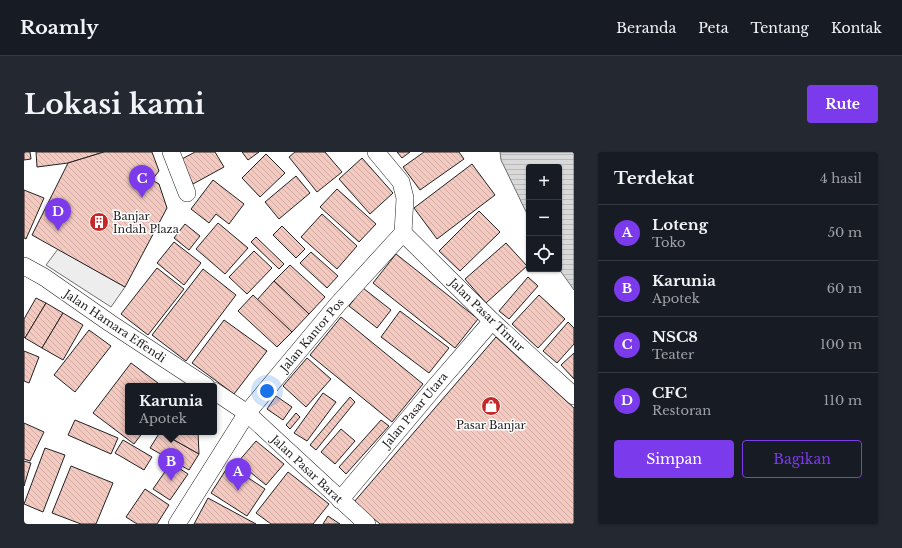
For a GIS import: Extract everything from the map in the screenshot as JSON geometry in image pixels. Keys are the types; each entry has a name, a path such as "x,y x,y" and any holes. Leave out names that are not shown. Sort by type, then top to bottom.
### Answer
{"street":[{"path":"171,152 187,193"},
{"path":"376,152 401,182 405,198 403,233"},
{"name":"Jalan Pasar Timur","path":"403,233 492,321 574,396"},
{"name":"Jalan Kantor Pos","path":"177,524 247,413 338,304 403,233"},
{"name":"Jalan Hamara Effendi","path":"24,266 44,277 110,324 201,383"},
{"name":"Jalan Pasar Utara","path":"340,500 492,321"},
{"path":"217,393 247,413"},
{"name":"Jalan Pasar Barat","path":"247,413 367,524"}],"shaded area":[{"path":"500,152 574,152 574,290 561,272 562,164 526,164 526,212 501,160"},
{"path":"58,249 125,287 111,307 46,265"}],"building":[{"path":"24,152 30,152 31,159 24,160"},
{"path":"36,152 104,152 68,163 37,167"},
{"name":"Banjar Indah Plaza","path":"104,152 152,152 159,171 152,180 159,184 167,208 125,287 32,235 68,163"},
{"path":"195,152 215,152 224,167 193,184 180,160"},
{"path":"242,152 259,152 248,160"},
{"path":"295,152 325,152 342,172 317,192 289,157"},
{"path":"397,152 410,152 402,158"},
{"path":"424,152 459,152 464,159 420,190 403,167"},
{"path":"266,154 285,173 260,197 242,178"},
{"path":"362,158 393,193 370,214 339,179"},
{"path":"472,164 495,195 437,239 414,208"},
{"path":"296,176 310,193 279,219 265,202"},
{"path":"213,180 244,204 229,224 216,214 209,223 191,209"},
{"path":"337,189 376,224 359,242 320,207"},
{"path":"24,190 44,198 26,239 24,238"},
{"path":"479,211 500,232 460,271 439,251"},
{"path":"322,214 357,246 337,269 301,237"},
{"path":"218,223 248,248 225,274 196,249"},
{"path":"185,224 200,236 189,250 174,238"},
{"path":"282,226 305,249 296,258 273,235"},
{"path":"256,237 284,264 279,269 251,242"},
{"path":"174,242 201,263 184,285 157,263"},
{"path":"506,243 526,265 526,267 486,303 465,279"},
{"path":"254,251 272,268 247,294 229,277"},
{"path":"311,252 338,276 327,288 300,263"},
{"path":"396,254 478,319 455,348 373,283"},
{"path":"290,265 325,297 309,314 274,281"},
{"path":"157,268 184,289 148,335 121,314"},
{"path":"203,269 236,295 186,361 152,335"},
{"path":"528,277 538,286 509,319 499,311"},
{"path":"274,281 309,314 292,332 257,300"},
{"path":"363,288 391,310 377,328 349,306"},
{"path":"253,295 292,332 277,347 238,311"},
{"path":"539,295 565,319 538,348 512,324"},
{"path":"36,298 46,303 25,338 24,319"},
{"path":"46,303 63,313 42,348 25,338"},
{"path":"400,311 449,348 429,373 381,337"},
{"path":"63,313 83,325 63,360 42,348"},
{"path":"341,317 423,384 392,422 310,355"},
{"path":"224,320 267,351 234,394 192,363"},
{"path":"568,322 574,328 574,344 557,363 543,351"},
{"path":"89,330 111,346 75,392 54,375"},
{"name":"Pasar Banjar","path":"496,337 574,408 574,524 380,524 354,502"},
{"path":"24,351 39,357 29,383 24,381"},
{"path":"574,353 574,379 561,365"},
{"path":"307,358 331,379 306,407 283,386"},
{"path":"131,363 158,383 125,383 125,435 141,435 134,444 93,413"},
{"path":"323,393 336,402 307,441 294,433"},
{"path":"276,396 292,407 283,420 267,409"},
{"path":"350,397 355,402 316,450 310,445"},
{"path":"296,413 300,417 290,429 286,425"},
{"path":"75,420 118,438 111,454 68,435"},
{"path":"381,420 389,426 346,474 339,467"},
{"path":"24,423 44,432 30,461 24,459"},
{"path":"341,429 355,441 335,464 321,452"},
{"path":"158,435 165,435 199,454 189,470 150,448"},
{"path":"165,435 198,435 199,454"},
{"path":"123,440 152,457 144,470 115,453"},
{"path":"256,441 284,464 266,485 238,462"},
{"path":"45,448 65,455 43,512 24,504"},
{"path":"24,461 31,463 24,486"},
{"path":"171,463 188,474 170,500 153,489"},
{"path":"229,465 265,489 247,516 211,493"},
{"path":"71,466 113,483 96,524 81,524 52,513"},
{"path":"288,472 329,504 313,524 271,524 256,513"},
{"path":"145,489 169,505 157,524 137,524 126,517"},
{"path":"208,498 256,524 194,524"},
{"path":"328,516 340,524 323,524"}],"place":[{"name":"NSC8","path":"142,198"},
{"name":"Banjar Indah Plaza","path":"99,222"},
{"name":"CFC","path":"58,231"},
{"name":"Pasar Banjar","path":"491,406"},
{"name":"Karunia","path":"171,481"},
{"name":"Loteng","path":"238,491"}]}
